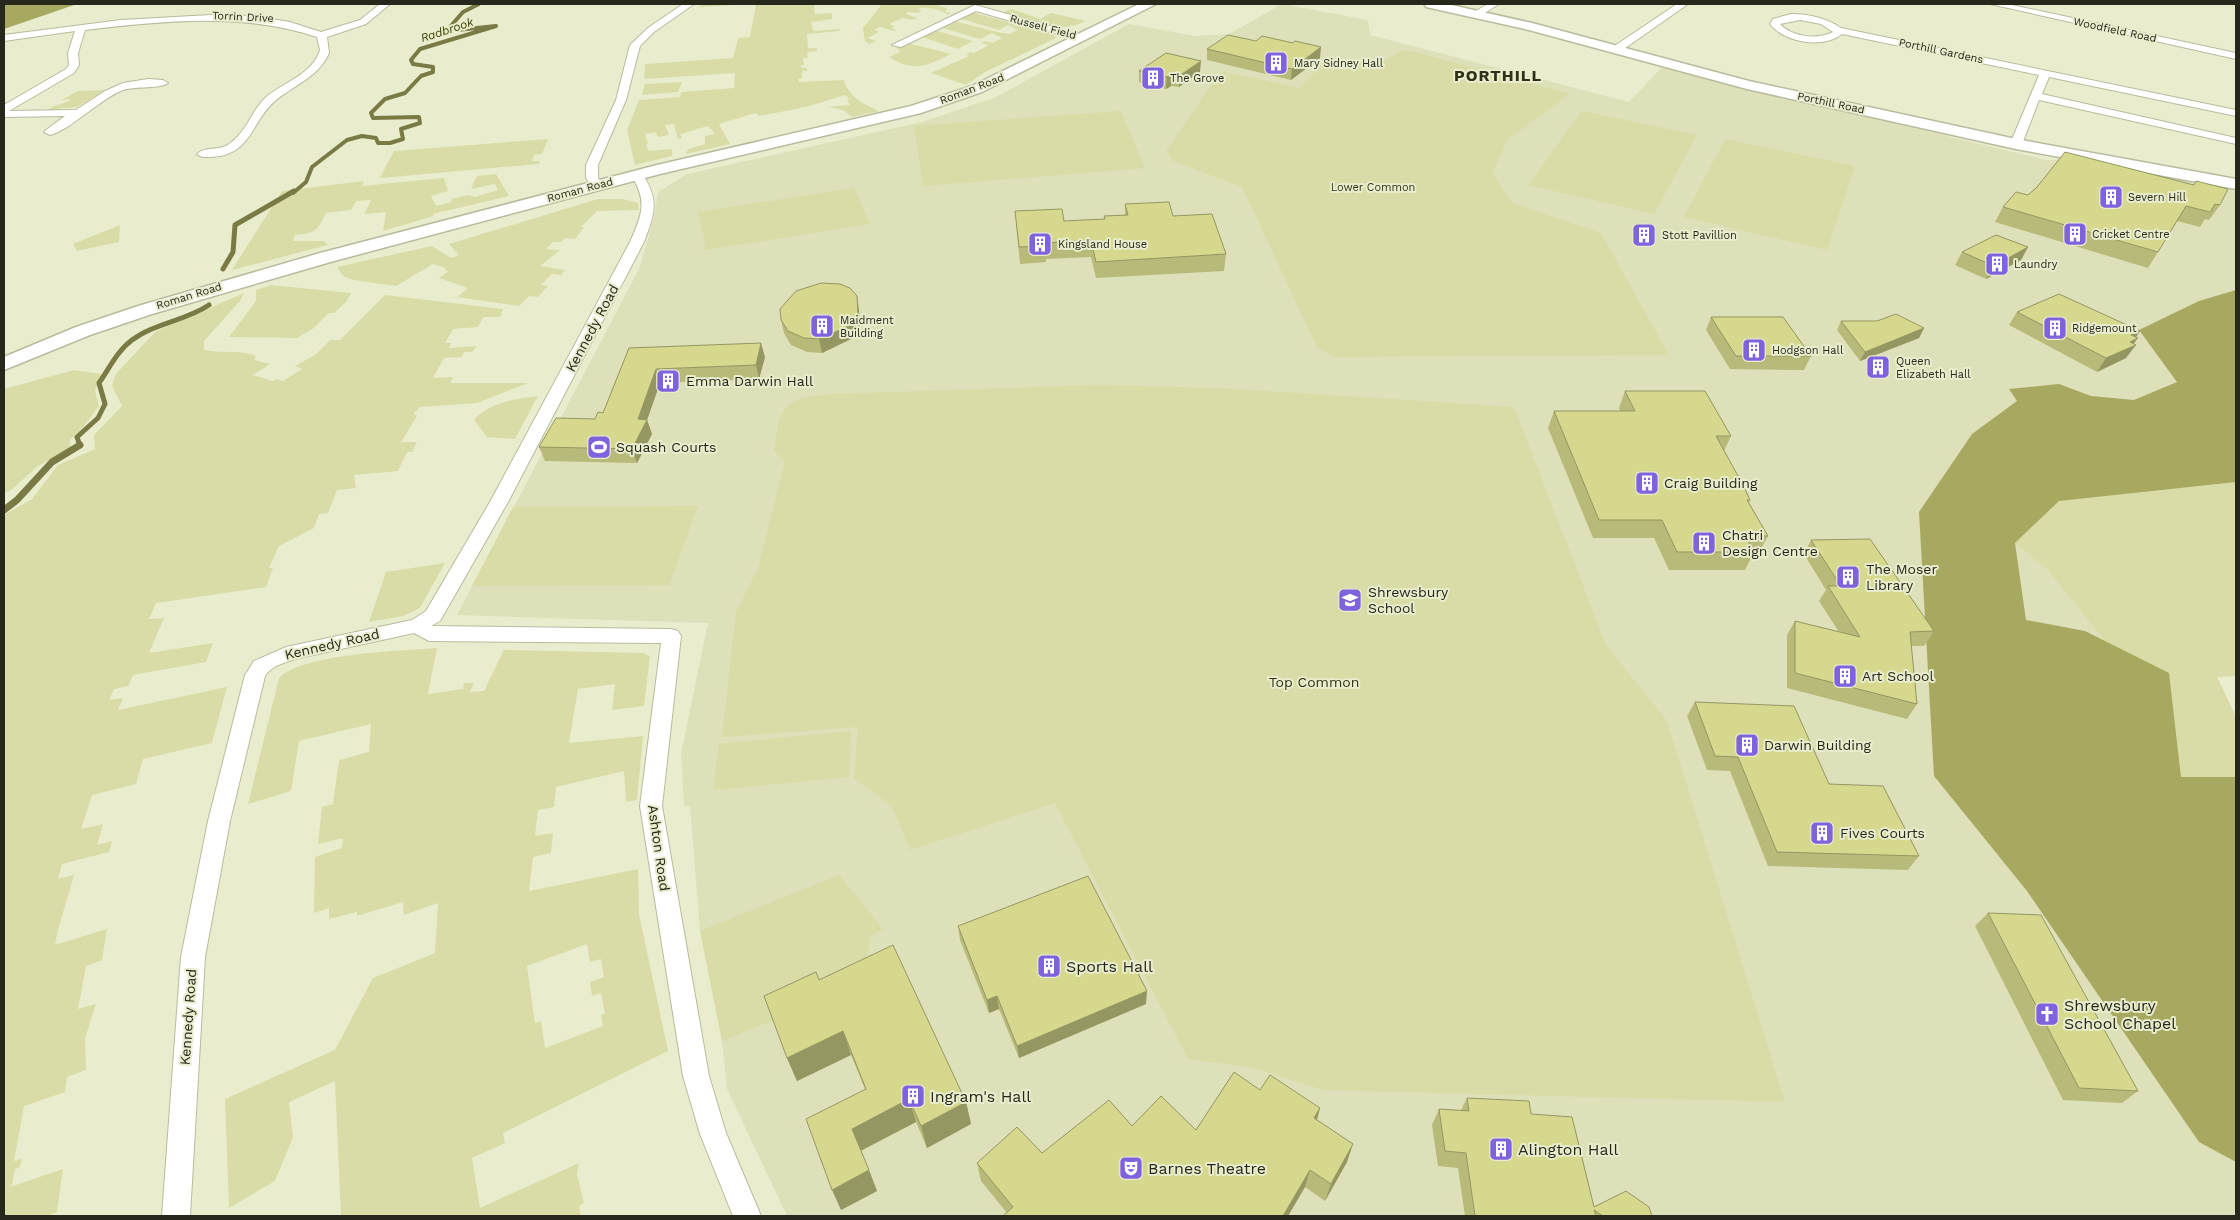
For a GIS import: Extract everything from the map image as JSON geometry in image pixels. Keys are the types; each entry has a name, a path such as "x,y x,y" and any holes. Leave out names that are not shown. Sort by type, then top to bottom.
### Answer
{"main road":[{"name":"Roman Road","path":"4,364 83,331 201,293 327,257 637,175 916,110 977,89 1149,4"},
{"name":"Porthill Road","path":"1431,4 1616,49 1747,85 2016,144 2236,184"}],"street":[{"path":"228,151 251,129 261,110 270,100 305,76 320,61 326,48 321,34 363,23 376,14 385,4"},
{"path":"597,186 592,178 592,165 620,100 636,45 651,30 689,4"},
{"path":"1477,14 1494,4"},
{"path":"1616,49 1683,4"},
{"name":"Woodfield Road","path":"1995,4 2236,56"},
{"path":"2033,12 2044,4"},
{"name":"Russell Field","path":"897,44 979,6 1082,38"},
{"name":"Torrin Drive","path":"4,38 178,18 239,15 268,17 295,22 321,34"},
{"name":"Porthill Gardens","path":"1838,30 1838,33 1830,37 1810,38 1788,33 1775,24 1776,21 1787,18 1809,18 1831,24 1838,30 2236,113"},
{"path":"4,109 16,100 70,70 74,65 73,52 81,28"},
{"path":"2016,144 2045,73"},
{"path":"50,132 120,86 131,82 163,83"},
{"path":"2034,96 2236,141"},
{"path":"4,101 16,100"},
{"path":"4,114 78,113"},
{"path":"203,154 228,151 241,153"},
{"name":"Kennedy Road","path":"176,1216 193,957 219,821 255,674 261,666 272,659 293,652 417,626 433,616 492,514 637,242 650,210 648,190 637,175"},
{"name":"Ashton Road","path":"417,626 429,634 671,636 651,806 696,1076 713,1134 747,1216"}],"shaded area":[{"name":"Shrewsbury School","path":"1282,4 1368,20 1370,35 1629,102 1664,65 1744,87 2046,160 2076,159 2236,191 2236,676 2217,677 2236,717 2236,1216 787,1216 727,1089 722,1041 700,931 690,806 684,806 681,754 708,623 457,615 639,269 654,218 658,192 687,174 922,122 996,97 1129,24 1195,36 1229,34"}],"green space":[{"path":"4,4 77,4 4,29"},
{"path":"703,4 756,4 698,7"},
{"path":"756,4 814,4 815,14 832,13 832,19 811,22 813,31 839,29 840,31 807,34 808,48 817,48 817,51 807,52 808,58 803,58 804,65 801,65 801,68 807,68 807,71 802,71 802,79 798,79 799,82 844,80 853,96 879,111 852,117 843,110 828,107 850,105 847,100 850,99 845,95 806,107 759,116 756,113 719,124 730,144 685,154 689,149 705,144 705,136 715,134 708,126 680,134 682,138 678,139 674,124 665,125 669,135 658,137 656,132 645,134 648,144 646,145 649,151 672,149 672,156 635,165 627,130 639,100 680,97 681,92 734,88 735,73 644,79 645,64 733,58 738,38 750,37"},
{"path":"882,4 932,4 947,8 946,12 951,13 948,15 930,8 918,9 922,11 916,13 909,12 905,14 918,18 912,20 903,18 889,24 894,26 891,28 896,30 894,31 880,27 874,30 879,32 868,38 876,41 869,44 865,41 863,28"},
{"path":"1012,9 1040,19 1051,13 1086,21 1076,25 1055,27 1033,23 1001,13"},
{"path":"974,13 1053,33 1056,38 985,72 966,85 931,73 969,56 966,54 970,52 974,53 989,45 981,43 985,41 992,43 1002,38 992,33 980,39 939,27 953,21 1002,33 1010,34 1018,30 1008,25 999,30 958,18"},
{"path":"932,31 973,41 958,49 922,37"},
{"path":"907,43 951,54 920,66 906,65 889,57 900,52 896,47"},
{"name":"Lower Common","path":"1401,51 1411,51 1570,94 1508,139 1492,173 1513,203 1601,233 1669,355 1334,357 1317,347 1242,187 1173,161 1166,151 1221,71 1299,88 1329,58 1376,65"},
{"path":"682,82 678,92 642,95 645,84"},
{"path":"105,90 77,107 48,110 69,101 71,99 61,100 78,91"},
{"path":"1121,111 1145,168 923,186 914,126"},
{"path":"1582,111 1697,135 1654,214 1528,185"},
{"path":"548,139 542,154 534,155 532,161 540,161 539,164 380,178 394,151"},
{"path":"1725,139 1855,166 1827,250 1684,217"},
{"path":"496,174 509,196 433,214 434,216 383,231 386,212 364,214 371,200 356,201 351,210 326,213 315,230 295,235 293,241 324,241 328,245 232,270 282,191 364,181 362,186 444,178 448,191 431,196 436,206 452,202 451,199 468,195 475,197 498,190 495,184 471,189 477,176"},
{"path":"854,188 870,224 706,250 698,212"},
{"path":"598,199 622,199 638,203 639,210 597,211 581,227 584,227 575,239 565,238 561,242 553,242 546,249 560,250 540,266 565,270 561,275 552,274 541,285 548,286 538,297 529,296 519,306 457,297 468,288 439,278 449,271 444,270 446,268 433,264 396,286 353,280 344,277 337,267 432,246 451,258 459,255 449,244"},
{"path":"120,225 119,242 77,251 73,244"},
{"path":"271,285 351,293 347,301 334,313 329,313 314,328 297,338 229,337 256,301 256,290"},
{"path":"2236,290 2236,482 2059,501 2015,543 2026,620 2085,631 2169,673 2181,777 2236,777 2236,1162 2199,1142 2027,891 1934,776 1919,512 1972,434 2017,401 2009,389 2059,384 2091,396 2134,400 2177,382 2139,330 2199,301"},
{"path":"244,293 240,301 204,341 204,350 250,354 256,356 254,360 270,364 253,375 273,381 277,379 283,381 302,369 295,366 315,355 330,340 340,340 385,295 503,309 500,317 483,317 478,327 453,329 445,343 451,343 449,348 477,346 472,352 464,352 462,357 444,358 433,378 453,377 450,383 528,383 477,403 420,407 414,413 417,416 401,442 417,442 412,452 407,452 398,471 354,475 356,488 337,490 328,513 319,514 314,528 279,546 269,568 273,568 266,587 156,603 149,619 164,618 149,653 213,643 206,662 133,675 128,686 114,689 109,700 123,698 118,710 227,687 212,743 143,759 136,784 92,795 81,829 103,824 97,845 112,841 109,852 62,864 58,879 74,875 55,945 107,929 102,960 86,966 78,1009 96,1004 85,1038 86,1070 67,1077 65,1092 24,1106 14,1161 22,1159 20,1167 15,1169 10,1187 63,1169 57,1212 46,1216 4,1216 4,515 32,499 58,465 95,449 94,435 122,406 112,386 115,375 155,332"},
{"path":"74,370 101,374 95,391 99,406 84,426 70,440 70,448 38,466 10,491 4,493 4,389"},
{"name":"Top Common","path":"1096,385 1219,388 1514,407 1606,645 1667,721 1785,1102 1323,1090 1251,1067 1188,1059 1055,803 910,850 892,806 854,778 858,727 722,737 736,612 758,568 785,461 774,451 779,420 787,406 806,397 835,394"},
{"path":"538,396 515,439 487,437 474,420 487,409 503,402"},
{"path":"2236,482 2236,676 2217,677 2236,717 2236,916 2144,746 2106,642 2048,570 2015,543 2059,501"},
{"path":"698,506 669,585 472,586 513,507"},
{"path":"445,563 420,608 403,616 369,622 386,572"},
{"path":"437,648 428,694 463,689 464,683 474,683 470,692 484,691 504,650 643,653 650,656 644,706 612,710 615,684 578,689 569,743 643,736 637,800 626,802 624,771 556,787 554,807 538,810 535,836 553,833 551,853 533,857 529,891 638,869 639,914 668,1051 503,1133 505,1143 472,1158 480,1208 579,1163 577,1174 584,1203 579,1206 581,1216 341,1216 335,1081 289,1102 293,1137 275,1181 229,1208 225,1099 335,1050 373,978 435,953 438,903 404,915 403,902 357,916 357,912 329,919 329,908 314,913 315,857 342,848 343,838 318,844 322,807 333,804 339,760 369,752 371,724 299,741 291,791 248,804 279,678 291,670 330,658 378,652","holes":["587,944 590,962 601,959 604,977 590,982 592,996 601,993 605,1014 601,1015 603,1026 545,1048 541,1021 535,1023 527,966"]},
{"path":"851,731 849,777 713,790 719,744"},
{"path":"839,875 883,929 871,936 860,989 722,1041 700,931"}],"building":[{"path":"1228,35 1256,41 1262,36 1321,47 1292,69 1207,49"},
{"path":"1166,53 1201,61 1179,76 1171,74 1167,77 1139,71"},
{"path":"2065,152 2194,185 2196,181 2228,189 2220,205 2215,204 2210,212 2186,206 2158,252 2003,207 2016,192 2028,195 2037,187"},
{"path":"1169,202 1173,216 1212,214 1226,254 1096,262 1091,240 1045,243 1045,246 1019,247 1015,211 1062,209 1064,221 1105,219 1104,216 1128,215 1125,204"},
{"path":"1996,235 2028,247 1994,266 1962,252"},
{"name":"Maidment Building","path":"821,283 840,284 850,288 857,296 858,315 849,326 819,339 804,338 788,331 781,320 780,309 796,291"},
{"path":"2059,294 2140,331 2131,335 2138,338 2130,342 2136,345 2106,358 2017,312"},
{"path":"1896,314 1924,328 1865,352 1841,321 1877,321"},
{"path":"1711,317 1783,317 1811,356 1736,356"},
{"path":"761,343 756,365 656,369 638,419 647,420 632,449 539,447 556,418 595,419 598,412 603,413 629,348"},
{"path":"1625,391 1705,391 1731,436 1716,436 1750,500 1747,500 1768,536 1745,536 1754,552 1677,552 1662,520 1599,520 1554,411 1635,411"},
{"path":"1870,539 1934,631 1910,632 1917,704 1795,673 1795,621 1860,637 1828,586 1841,586 1811,540"},
{"path":"1695,702 1794,706 1829,784 1883,786 1919,856 1777,852 1738,757 1715,756"},
{"name":"Sports Hall","path":"1088,876 1147,991 1017,1046 997,996 987,1000 958,926"},
{"path":"1988,913 2041,915 2138,1091 2079,1088"},
{"name":"Ingram's Hall","path":"893,945 966,1102 921,1126 909,1099 852,1129 869,1170 832,1190 806,1119 866,1089 843,1031 787,1058 764,996 816,972 819,980"},
{"path":"1234,1072 1260,1090 1270,1075 1320,1108 1314,1118 1353,1144 1331,1184 1310,1170 1283,1216 1003,1216 1013,1207 977,1163 1017,1127 1042,1153 1109,1100 1132,1126 1161,1096 1196,1130"},
{"name":"Alington Hall","path":"1467,1098 1529,1101 1531,1114 1572,1117 1594,1207 1626,1191 1649,1207 1652,1216 1603,1216 1594,1210 1596,1216 1475,1216 1466,1153 1445,1151 1439,1109 1469,1111"}],"waterway":[{"name":"Radbrook","path":"293,193 306,182 312,167 347,140 362,136 376,138 378,143 390,143 403,139 401,129 420,123 419,117 373,118 371,113 385,99 405,93 421,76 433,72 433,67 413,64 411,60 420,49 496,26 457,30 450,27 463,12 479,4"},
{"name":"Radbrook","path":"223,269 233,252 235,225 294,191"},
{"name":"Radbrook","path":"80,445 77,437 98,418 105,404 99,383 122,349 141,334 190,315 209,305"},
{"name":"Radbrook","path":"4,510 17,500 52,462 80,445"}],"place":[{"name":"Mary Sidney Hall","path":"1276,63"},
{"name":"The Grove","path":"1153,78"},
{"name":"Severn Hill","path":"2111,197"},
{"name":"Cricket Centre","path":"2075,234"},
{"name":"Stott Pavillion","path":"1644,235"},
{"name":"Kingsland House","path":"1040,244"},
{"name":"Laundry","path":"1997,264"},
{"name":"Maidment Building","path":"822,326"},
{"name":"Ridgemount","path":"2055,328"},
{"name":"Hodgson Hall","path":"1754,350"},
{"name":"Queen Elizabeth Hall","path":"1878,367"},
{"name":"Emma Darwin Hall","path":"668,381"},
{"name":"Squash Courts","path":"599,447"},
{"name":"Craig Building","path":"1647,483"},
{"name":"Chatri Design Centre","path":"1704,543"},
{"name":"The Moser Library","path":"1848,577"},
{"name":"Shrewsbury School","path":"1350,600"},
{"name":"Art School","path":"1845,676"},
{"name":"Darwin Building","path":"1747,745"},
{"name":"Fives Courts","path":"1822,833"},
{"name":"Sports Hall","path":"1049,966"},
{"name":"Shrewsbury School Chapel","path":"2047,1014"},
{"name":"Ingram's Hall","path":"913,1096"},
{"name":"Alington Hall","path":"1501,1149"},
{"name":"Barnes Theatre","path":"1131,1168"}],"district":[{"name":"PORTHILL","path":"1498,75"}]}
